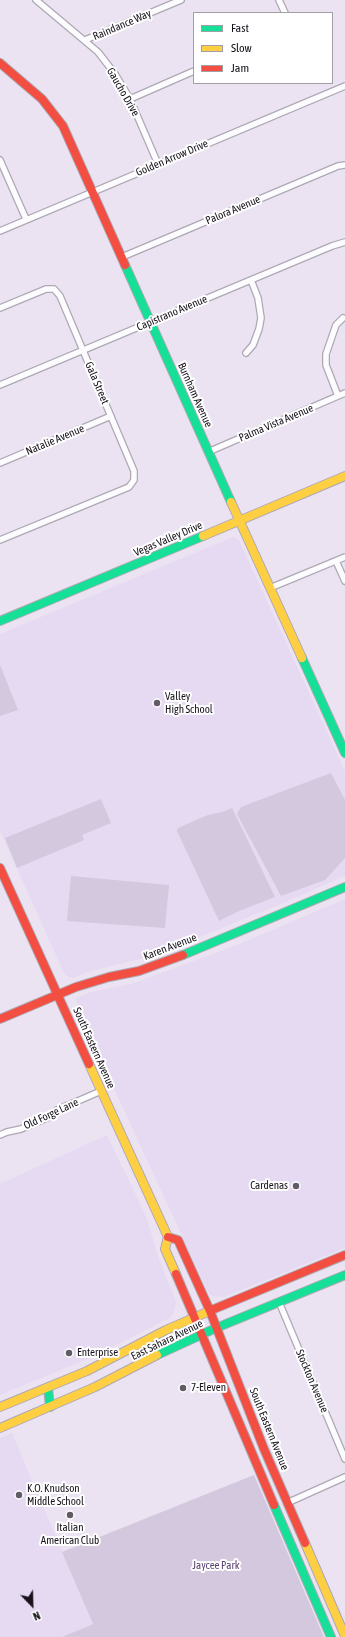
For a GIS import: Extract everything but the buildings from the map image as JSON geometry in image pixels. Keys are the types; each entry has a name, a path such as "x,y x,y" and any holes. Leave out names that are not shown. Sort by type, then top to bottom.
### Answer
{"main road":[{"name":"Burnham Avenue","path":"0,63 42,99 63,126 208,452 345,753"},
{"name":"Vegas Valley Drive","path":"0,621 345,476"},
{"name":"South Eastern Avenue","path":"0,868 168,1237 164,1249 331,1637"},
{"name":"Karen Avenue","path":"0,1019 58,995 109,977 139,971 173,959 345,887"},
{"name":"South Eastern Avenue","path":"168,1237 178,1240 210,1311 258,1435 345,1636"},
{"name":"East Sahara Avenue","path":"0,1407 88,1370 194,1317 345,1255"},
{"name":"East Sahara Avenue","path":"0,1428 98,1386 216,1328 345,1276"},
{"path":"48,1388 50,1407"},
{"path":"256,1464 261,1464 264,1467 279,1497 282,1501 287,1503"},
{"path":"282,1523 286,1522 289,1524 306,1554 309,1554"}],"street":[{"name":"Gaucho Drive","path":"36,0 98,52 115,74 130,99 158,164"},
{"name":"Raindance Way","path":"85,40 181,0"},
{"path":"279,0 285,12"},
{"path":"130,99 193,71"},
{"name":"Golden Arrow Drive","path":"0,230 345,86"},
{"path":"0,160 26,220"},
{"name":"Palora Avenue","path":"122,257 338,166 345,165"},
{"name":"Capistrano Avenue","path":"0,385 332,246 345,242"},
{"path":"246,353 253,345 261,318 258,298 251,280"},
{"name":"Gala Street","path":"0,308 46,289 54,289 60,296 134,471 134,480 128,486 0,540"},
{"path":"338,396 326,365 326,354 336,325 343,318"},
{"name":"Palma Vista Avenue","path":"208,452 345,393"},
{"name":"Natalie Avenue","path":"0,463 111,416"},
{"path":"270,588 345,557"},
{"path":"336,561 345,581"},
{"name":"Old Forge Lane","path":"0,1135 22,1129 49,1117 57,1110 101,1091"},
{"name":"Stockton Avenue","path":"279,1302 345,1459"},
{"path":"287,1503 345,1477"}],"shaded area":[{"name":"Valley High School","path":"233,537 239,540 345,771 345,876 274,907 152,956 87,972 73,978 67,976 64,973 0,831 0,634"},
{"path":"345,899 345,1248 224,1297 212,1296 208,1292 79,1013 76,998 91,992 131,984 237,945"},
{"path":"107,1135 146,1216 160,1262 176,1301 175,1310 170,1318 92,1357 0,1395 0,1184"},
{"name":"K.O. Knudson Middle School","path":"12,1433 93,1624 62,1637 0,1637 0,1438"}],"green space":[{"path":"0,665 18,710 0,716"},
{"path":"331,773 345,800 345,858 325,880 281,896 237,814 241,807"},
{"path":"101,799 111,823 82,835 84,840 17,868 5,838"},
{"path":"232,808 275,897 239,911 219,921 177,831 178,828 208,815"},
{"path":"71,876 169,885 165,928 67,921"},
{"name":"Jaycee Park","path":"254,1475 324,1637 62,1637 93,1624 62,1552"}],"traffic: fast":[{"path":"125,265 231,502"},
{"path":"0,621 203,536"},
{"path":"302,658 345,753"},
{"path":"183,955 345,887"},
{"path":"157,1355 216,1328 345,1275"},
{"path":"48,1388 50,1407"},
{"path":"274,1505 331,1637"}],"traffic: slow":[{"path":"203,536 345,476"},
{"path":"231,502 302,658"},
{"path":"89,1064 168,1237 165,1249 176,1274"},
{"path":"0,1407 87,1371 166,1330 214,1309"},
{"path":"0,1428 95,1387 157,1355"},
{"path":"305,1543 345,1636"}],"traffic: jam":[{"path":"0,63 42,99 63,126 125,265"},
{"path":"0,868 89,1064"},
{"path":"0,1019 76,987 109,977 139,971 183,955"},
{"path":"168,1237 178,1240 210,1311 264,1449 305,1543"},
{"path":"214,1309 345,1255"},
{"path":"176,1274 274,1505"}],"place":[{"name":"Valley High School","path":"157,703"},
{"name":"Cardenas","path":"296,1186"},
{"name":"Enterprise","path":"69,1353"},
{"name":"7-Eleven","path":"183,1388"},
{"name":"K.O. Knudson Middle School","path":"19,1495"},
{"name":"Italian American Club","path":"70,1515"}]}
